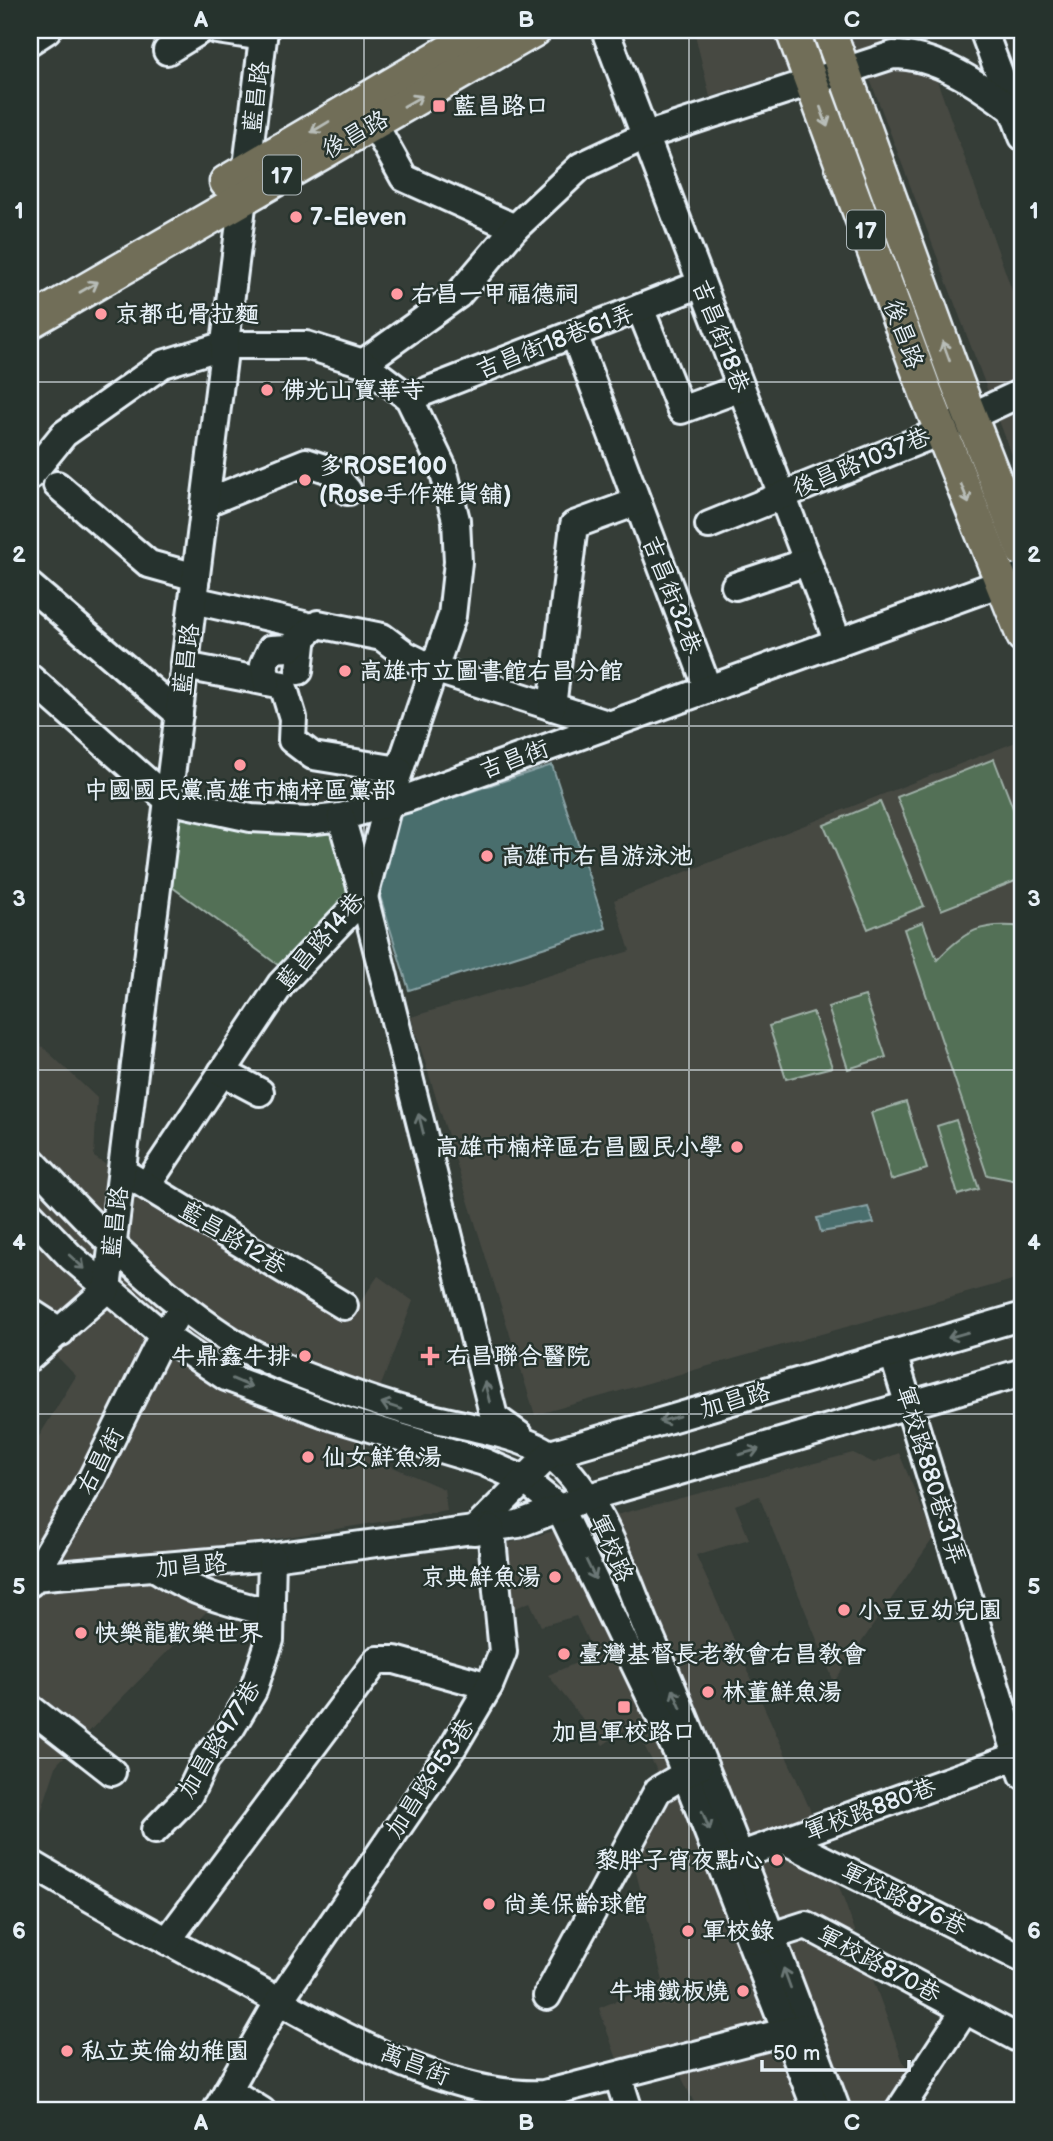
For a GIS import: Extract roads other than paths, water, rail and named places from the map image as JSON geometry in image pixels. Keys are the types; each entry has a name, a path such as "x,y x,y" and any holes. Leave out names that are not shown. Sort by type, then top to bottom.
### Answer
{"main road":[{"name":"後昌路","path":"30,322 484,30"},
{"name":"後昌路","path":"30,297 245,183 374,124 535,30"},
{"name":"後昌路","path":"792,30 940,430 1012,579 1023,636"},
{"name":"後昌路","path":"829,30 969,415 1023,551"}],"street":[{"path":"30,41 47,30"},
{"path":"167,51 201,30"},
{"path":"217,30 264,33"},
{"name":"吉昌街18巷","path":"605,30 838,642"},
{"path":"983,30 1023,137"},
{"name":"藍昌路","path":"107,1289 264,33"},
{"path":"363,363 458,295 515,228 581,166 644,137 843,69 893,55 907,55 978,84 1012,109"},
{"path":"374,124 404,178 515,228"},
{"name":"吉昌街18巷61弄","path":"409,398 701,284"},
{"path":"640,308 681,410 741,388"},
{"name":"吉昌街32巷","path":"574,334 708,689"},
{"name":"藍昌路14巷","path":"30,476 64,434 163,364 225,345 306,345 363,363 409,398 443,468 456,520 458,562 452,616 388,804 365,897 281,984 147,1185"},
{"name":"後昌路1037巷","path":"709,525 940,430 1023,392"},
{"path":"205,503 306,462 330,470 348,491"},
{"path":"57,485 149,564 194,588 304,625 299,671"},
{"path":"552,707 574,525 637,502"},
{"path":"735,586 807,562"},
{"name":"吉昌街","path":"30,678 168,800 251,818 307,821 341,817 388,804 1012,579"},
{"path":"30,586 179,714"},
{"path":"267,682 264,664 271,649 290,648 318,624 382,637 406,655 434,669 610,724"},
{"path":"185,666 283,685 293,718 292,740 313,756 399,770"},
{"path":"341,817 365,897 494,1417 550,1454"},
{"path":"222,1072 260,1092"},
{"path":"30,1159 113,1244"},
{"name":"藍昌路12巷","path":"122,1171 344,1306"},
{"path":"30,1214 71,1257 163,1335"},
{"name":"軍校路","path":"113,1244 184,1305 234,1343 274,1363 338,1389 421,1415 503,1436 550,1454 589,1497 797,2030 837,2111"},
{"path":"30,1357 107,1289"},
{"name":"右昌街","path":"32,1580 92,1478 163,1335 184,1305"},
{"path":"30,1312 61,1332"},
{"name":"加昌路","path":"483,1530 523,1479 550,1454 1023,1316"},
{"name":"軍校路","path":"163,1335 226,1377 336,1418 485,1462 523,1479 560,1509 695,1768"},
{"name":"軍校路880巷31弄","path":"893,1354 1021,1761"},
{"name":"加昌路","path":"32,1580 272,1557 483,1530 1023,1372"},
{"name":"加昌路953巷","path":"222,2101 279,2001 453,1747 489,1686 503,1652 483,1530"},
{"name":"加昌路977巷","path":"155,1830 189,1795 206,1759 231,1728 253,1690 267,1652 272,1557"},
{"path":"157,1569 179,1583 214,1599 271,1613"},
{"path":"167,1941 377,1660 395,1660 489,1686"},
{"path":"30,1708 112,1772"},
{"name":"軍校路880巷","path":"732,1859 1021,1761"},
{"path":"547,1996 658,1790 695,1768"},
{"name":"軍校路876巷","path":"784,1840 1023,1959"},
{"name":"萬昌街","path":"30,1863 279,2001 472,2099 506,2093 542,2103 618,2076 797,2030"},
{"name":"軍校路870巷","path":"762,1938 806,1925 1023,2041"},
{"path":"899,2111 965,2010"},
{"name":"軍校路","path":"797,2030 817,2111"},
{"path":"618,2076 629,2111"},
{"path":"222,2101 262,2111"}],"water":[{"name":"高雄市右昌游泳池","path":"552,765 606,928 409,990 380,896 401,815"},
{"path":"868,1207 874,1223 821,1232 817,1218"}],"place":[{"name":"藍昌路口","path":"439,106"},
{"name":"7-Eleven","path":"296,217"},
{"name":"右昌一甲福德祠","path":"397,294"},
{"name":"京都屯骨拉麵","path":"101,314"},
{"name":"佛光山寶華寺","path":"267,390"},
{"name":"多ROSE100 (Rose手作雜貨舖)","path":"305,480"},
{"name":"高雄市立圖書館右昌分館","path":"345,671"},
{"name":"中國國民黨高雄市楠梓區黨部","path":"240,765"},
{"name":"高雄市右昌游泳池","path":"487,856"},
{"name":"高雄市楠梓區右昌國民小學","path":"737,1147"},
{"name":"牛鼎鑫牛排","path":"305,1356"},
{"name":"右昌聯合醫院","path":"430,1356"},
{"name":"仙女鮮魚湯","path":"308,1457"},
{"name":"京典鮮魚湯","path":"555,1577"},
{"name":"小豆豆幼兒園","path":"844,1610"},
{"name":"快樂龍歡樂世界","path":"81,1633"},
{"name":"臺灣基督長老教會右昌教會","path":"564,1654"},
{"name":"林董鮮魚湯","path":"708,1692"},
{"name":"加昌軍校路口","path":"624,1707"},
{"name":"黎胖子宵夜點心","path":"777,1860"},
{"name":"尚美保齡球館","path":"489,1904"},
{"name":"軍校錄","path":"688,1931"},
{"name":"牛埔鐵板燒","path":"743,1991"},
{"name":"私立英倫幼稚園","path":"67,2051"}]}
